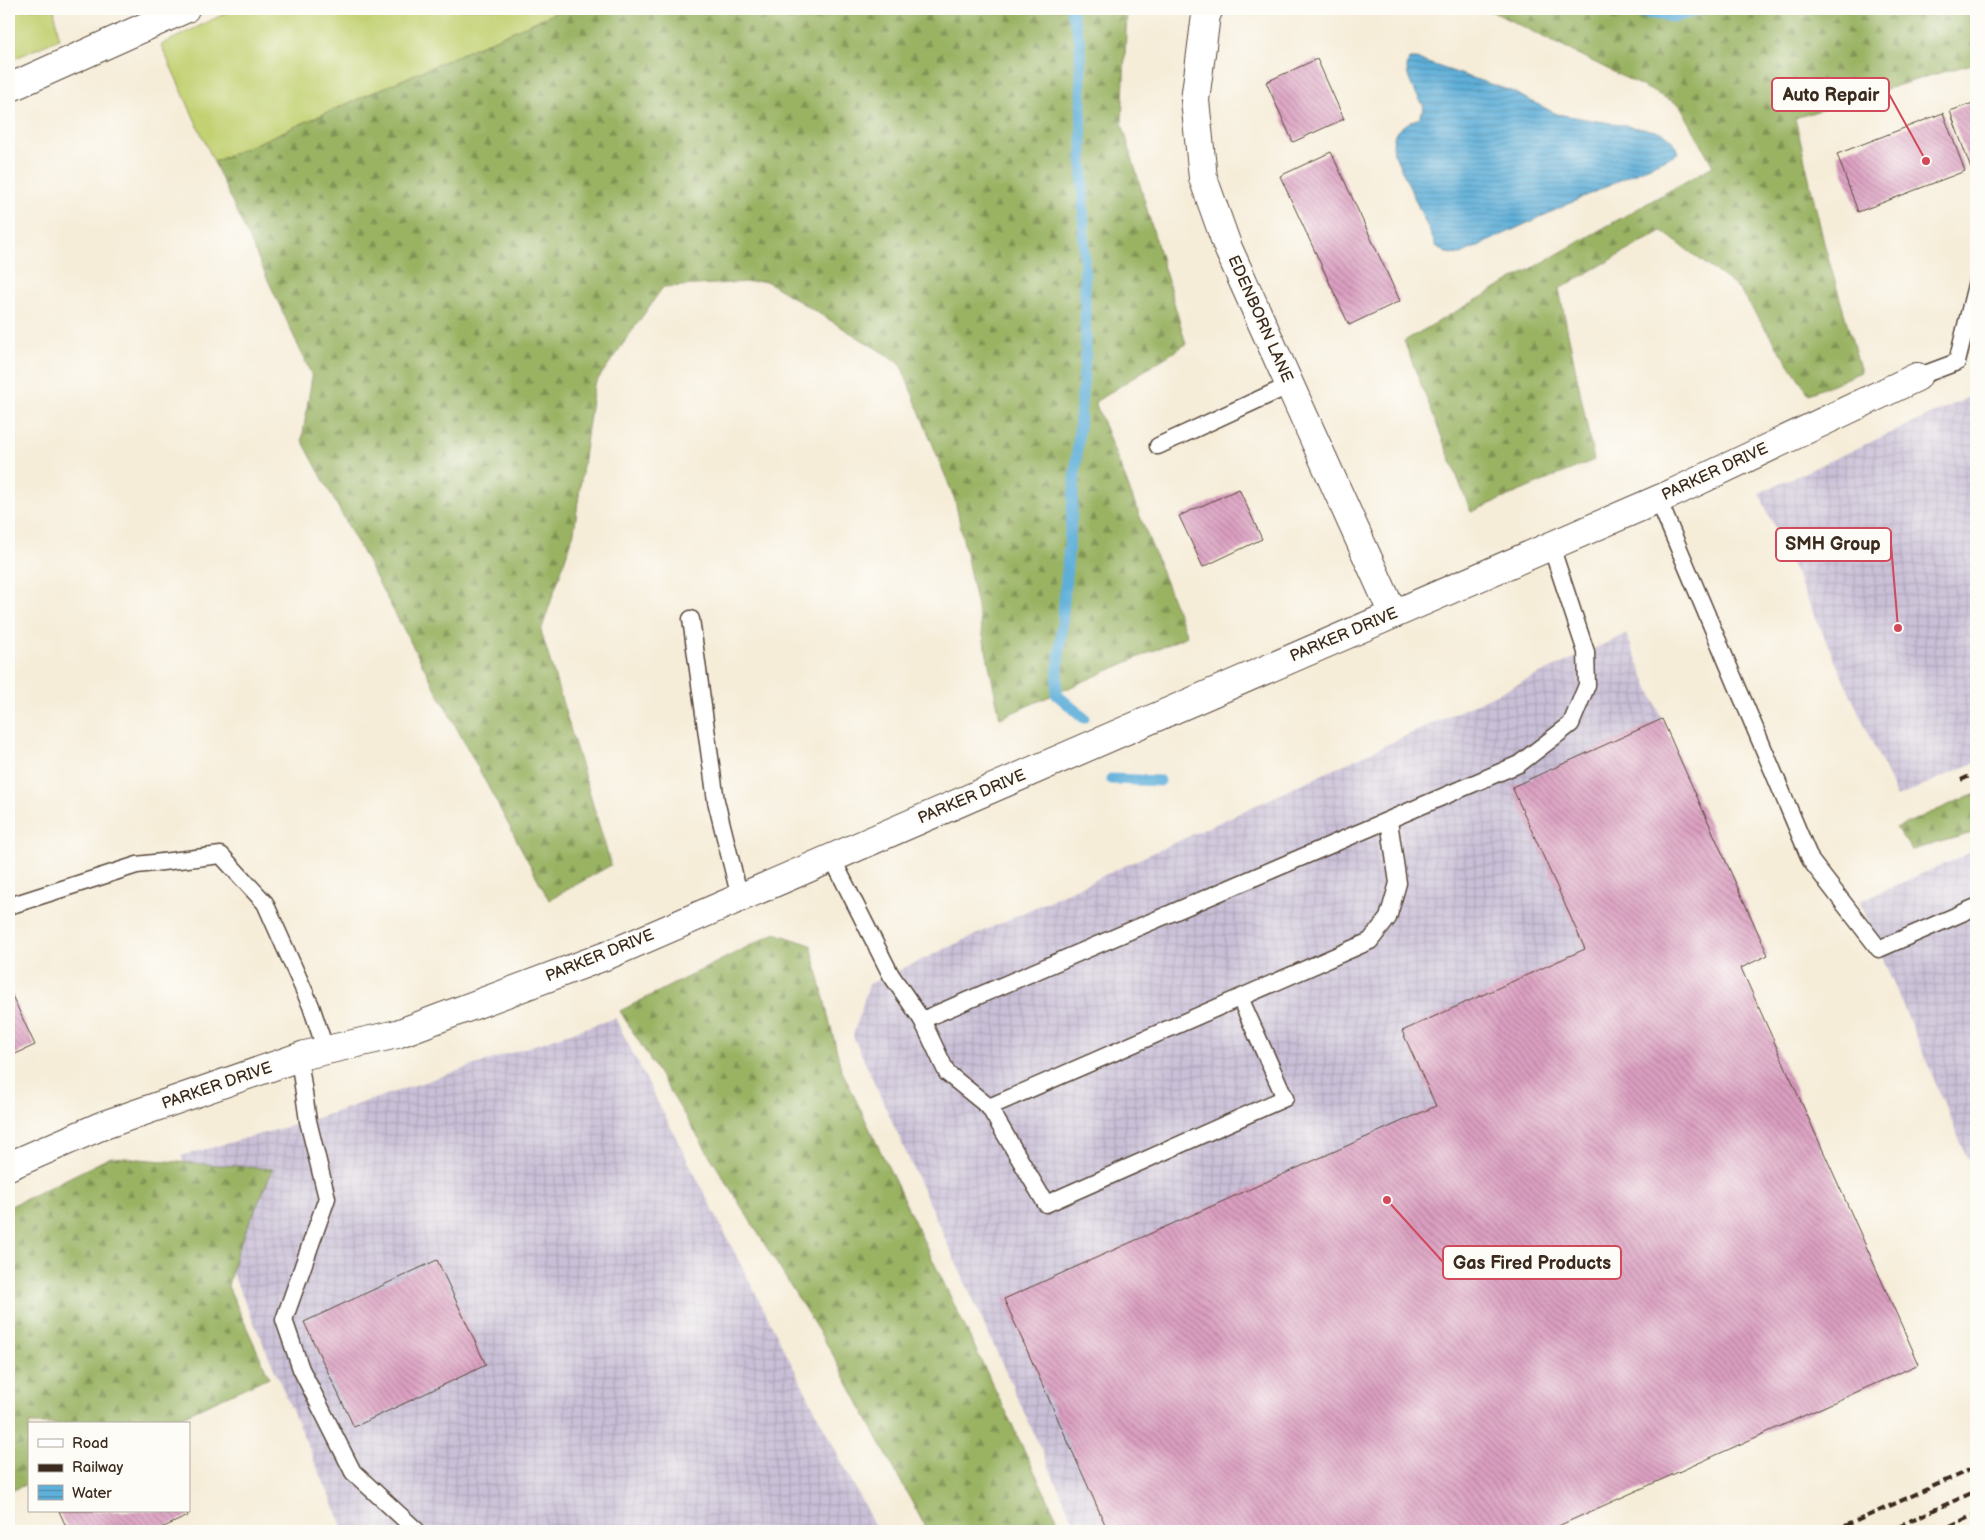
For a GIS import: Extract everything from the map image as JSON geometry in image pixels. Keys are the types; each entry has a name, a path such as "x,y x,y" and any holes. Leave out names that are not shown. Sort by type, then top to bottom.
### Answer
{"street":[{"path":"9,88 185,9"},
{"name":"EDENBORN LANE","path":"1209,9 1206,15 1195,100 1203,178 1228,248 1393,614"},
{"name":"PARKER DRIVE","path":"9,1166 101,1126 299,1058 397,1034 608,955 1658,499 1917,377"}],"lane":[{"path":"1917,377 1957,362 1976,285"},
{"path":"1158,446 1290,385"},
{"path":"1658,499 1811,861 1879,949 1976,907"},
{"path":"922,1020 1519,764 1571,724 1587,685 1586,652 1551,546"},
{"path":"691,619 716,801 740,898"},
{"path":"989,1107 1370,941 1388,918 1398,883 1389,821"},
{"path":"9,906 137,865 221,855 265,903 311,1006 326,1051"},
{"path":"832,858 891,975 922,1020 947,1073 989,1107 1046,1204 1284,1098 1240,998"},
{"path":"299,1058 308,1121 327,1198 284,1320 301,1369 353,1472 417,1531"}],"shaded area":[{"path":"1976,394 1976,762 1897,797 1759,493"},
{"path":"1626,634 1768,955 1741,968 1919,1364 1547,1531 1078,1531 853,1036 869,984"},
{"path":"1976,850 1976,1179 1860,901"},
{"path":"615,1018 877,1531 345,1531 181,1156 308,1121"}],"green space":[{"path":"9,9 54,9 59,39 9,61"},
{"path":"234,9 564,9 214,162 161,45"},
{"path":"564,9 1127,9 1122,123 1186,344 1095,402 1187,636 1000,718 955,500 900,363 766,281 663,287 594,385 574,532 541,631 611,865 549,900 302,440 312,376 214,162"},
{"path":"1487,9 1976,9 1976,63 1795,118 1824,243 1861,372 1809,394 1738,288 1662,231 1559,289 1594,460 1471,512 1404,341 1713,166 1680,105"},
{"path":"1976,793 1976,832 1912,850 1896,828"},
{"path":"775,933 811,945 841,1069 1063,1531 929,1531 831,1351 620,1011"},
{"path":"111,1157 273,1169 237,1251 228,1286 269,1377 168,1422 28,1422 28,1483 9,1492 9,1207"}],"water":[{"path":"1409,59 1416,59 1511,91 1557,114 1662,132 1674,142 1678,153 1459,255 1446,253 1436,246 1394,153 1395,134 1402,126 1420,117 1424,107 1414,90 1407,72"}],"building":[{"path":"1317,59 1344,119 1293,142 1266,82"},
{"path":"1976,102 1976,167 1971,169 1950,111"},
{"path":"1943,113 1965,171 1858,212 1837,154"},
{"path":"1331,152 1400,301 1349,325 1280,176"},
{"path":"1239,489 1262,539 1203,567 1179,516"},
{"path":"1662,719 1768,955 1741,968 1919,1364 1547,1531 1108,1531 1004,1299 1436,1106 1402,1031 1585,949 1512,787"},
{"path":"9,989 35,1045 9,1057"},
{"path":"437,1260 486,1365 354,1427 304,1322"},
{"path":"59,1512 186,1512 188,1516 155,1531 68,1531"}],"waterway":[{"path":"1071,9 1080,42 1086,349 1056,694 1084,718"},
{"path":"1627,9 1675,17 1702,9"},
{"path":"1111,779 1160,781"}],"railway":[{"path":"1961,780 1976,773"},
{"path":"1834,1531 1976,1467"},
{"path":"1887,1531 1976,1491"},
{"path":"1939,1531 1976,1514"}],"place":[{"name":"Auto Repair","path":"1926,161"},
{"name":"SMH Group","path":"1898,628"},
{"name":"Gas Fired Products","path":"1387,1200"}]}
